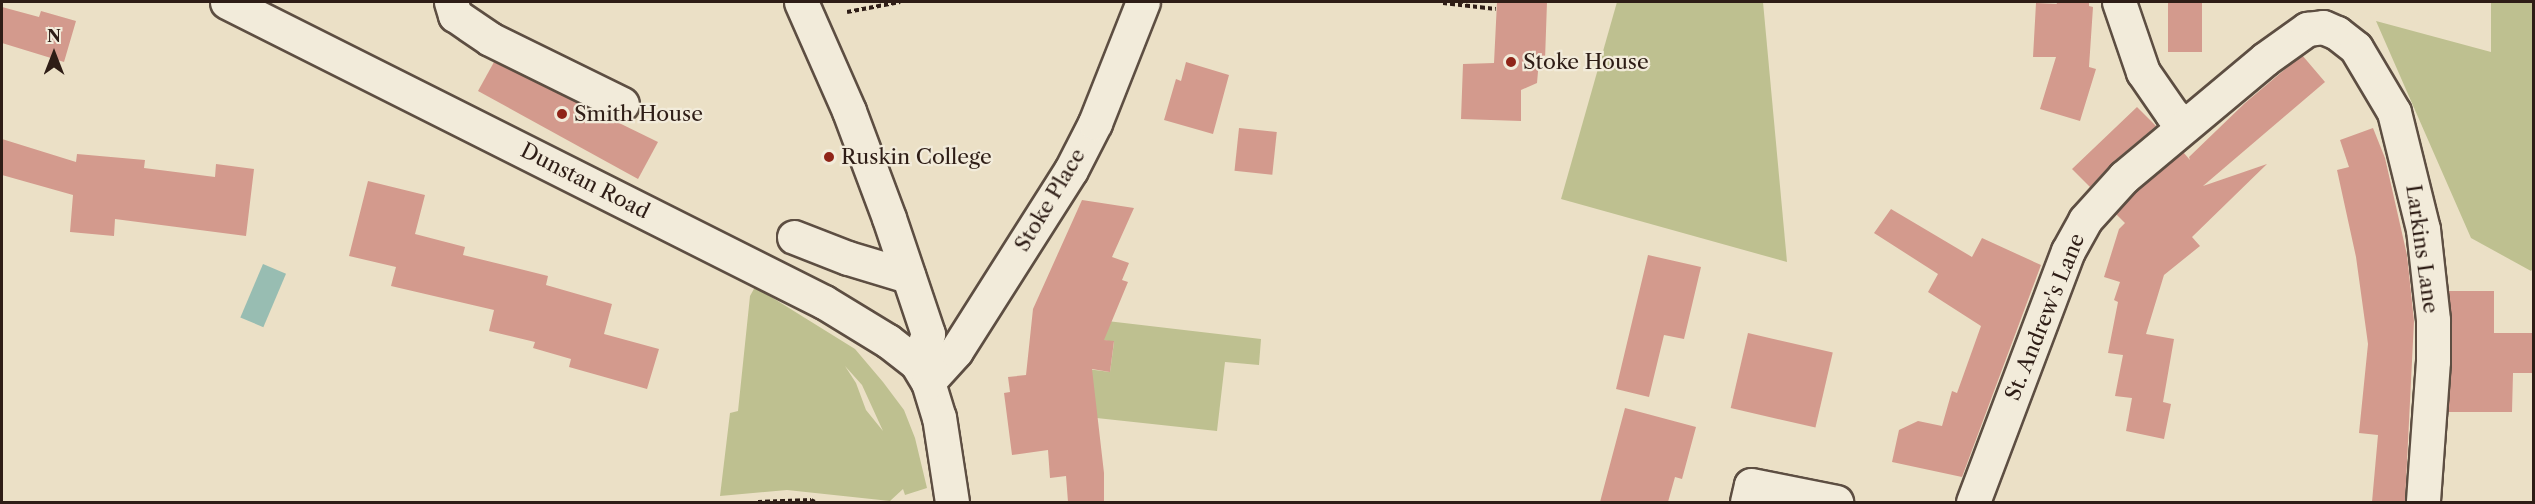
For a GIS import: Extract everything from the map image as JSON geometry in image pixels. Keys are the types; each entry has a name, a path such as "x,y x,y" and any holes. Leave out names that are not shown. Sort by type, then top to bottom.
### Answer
{"street":[{"name":"Dunstan Road","path":"227,2 824,302 888,341 923,373"},
{"path":"451,2 455,15 489,39 622,104"},
{"path":"802,2 849,111 928,334 923,373 939,417 952,502"},
{"name":"Stoke Place","path":"923,373 957,351 1071,170 1095,123 1143,2"},
{"path":"2119,2 2143,72 2172,114 2186,125"},
{"name":"St. Andrew's Lane","path":"1972,502 2068,251 2085,220 2124,177 2289,39 2307,29 2322,27"},
{"name":"Larkins Lane","path":"2322,27 2337,33 2356,48 2394,112 2419,206 2433,320 2433,361 2423,502"},
{"path":"794,237 848,258 908,276"},
{"path":"1747,502 1751,485 1836,502"}],"path":[{"path":"802,2 853,13 900,2"},
{"path":"1443,3 1497,9"},
{"path":"758,502 811,500 815,502"}],"green space":[{"path":"1617,2 1763,2 1787,262 1561,199"},
{"path":"2491,2 2533,2 2534,267 2531,271 2471,238 2376,21 2491,52"},
{"path":"755,287 855,349 904,410 915,438 927,488 905,495 903,489 890,501 787,490 720,496 730,413 738,411 750,296","holes":["845,366 862,385 883,431 866,410 856,383"]},
{"path":"1090,319 1261,339 1259,365 1225,362 1217,431 1078,416 1057,365 1110,372 1114,342 1087,337"}],"water":[{"path":"263,264 286,274 263,327 240,317"}],"building":[{"name":"Stoke House","path":"1497,2 1547,2 1545,60 1539,60 1537,83 1521,90 1521,121 1461,119 1463,64 1494,63"},
{"path":"2056,2 2089,2 2089,6 2093,7 2089,67 2096,69 2080,121 2040,109 2056,57 2033,57 2036,3 2057,4"},
{"path":"2168,2 2202,2 2202,52 2168,52"},
{"path":"2,7 39,17 41,11 76,21 64,62 2,43"},
{"path":"2302,55 2325,82 2203,186 2267,164 2192,237 2200,246 2164,275 2146,334 2174,339 2163,402 2171,404 2164,439 2126,431 2132,398 2115,396 2123,355 2108,353 2118,302 2114,300 2120,282 2104,277 2119,229 2125,223 2116,214 2137,191 2183,152 2190,160 2189,157 2245,103"},
{"name":"Smith House","path":"494,62 658,142 638,179 478,91"},
{"path":"1186,62 1229,75 1213,134 1164,120 1176,79 1181,81"},
{"path":"2137,107 2156,126 2112,163 2090,187 2072,169"},
{"path":"1239,128 1277,132 1272,175 1235,171"},
{"path":"2373,128 2385,158 2407,255 2414,321 2405,502 2372,502 2378,435 2359,433 2368,344 2356,257 2337,170 2349,167 2340,140"},
{"path":"2,139 76,162 77,154 145,160 144,168 215,177 216,164 254,169 246,236 115,219 114,236 70,232 73,195 2,175"},
{"path":"368,181 425,195 415,234 465,247 463,255 548,276 546,285 612,304 604,334 659,349 647,389 569,367 571,359 533,348 535,342 489,331 494,310 391,286 396,267 349,256"},
{"path":"1082,200 1134,208 1112,257 1129,263 1122,280 1128,282 1104,340 1114,341 1110,372 1092,369 1104,473 1104,502 1068,502 1066,476 1050,478 1048,450 1012,455 1004,393 1010,392 1008,377 1026,375 1033,309"},
{"path":"1891,209 1972,257 1982,238 2041,265 1962,477 1892,462 1899,430 1918,421 1942,426 1952,391 1957,393 1981,326 1928,292 1938,274 1874,233"},
{"path":"1648,255 1701,267 1684,339 1664,335 1649,397 1616,389"},
{"path":"2449,291 2494,291 2494,333 2534,333 2534,373 2513,373 2512,412 2448,412 2452,361"},
{"path":"1748,333 1833,353 1815,428 1731,408"},
{"path":"1625,408 1696,427 1682,479 1675,477 1668,502 1600,502"}],"place":[{"name":"Stoke House","path":"1511,62"},
{"name":"Smith House","path":"562,114"},
{"name":"Ruskin College","path":"829,157"}]}
